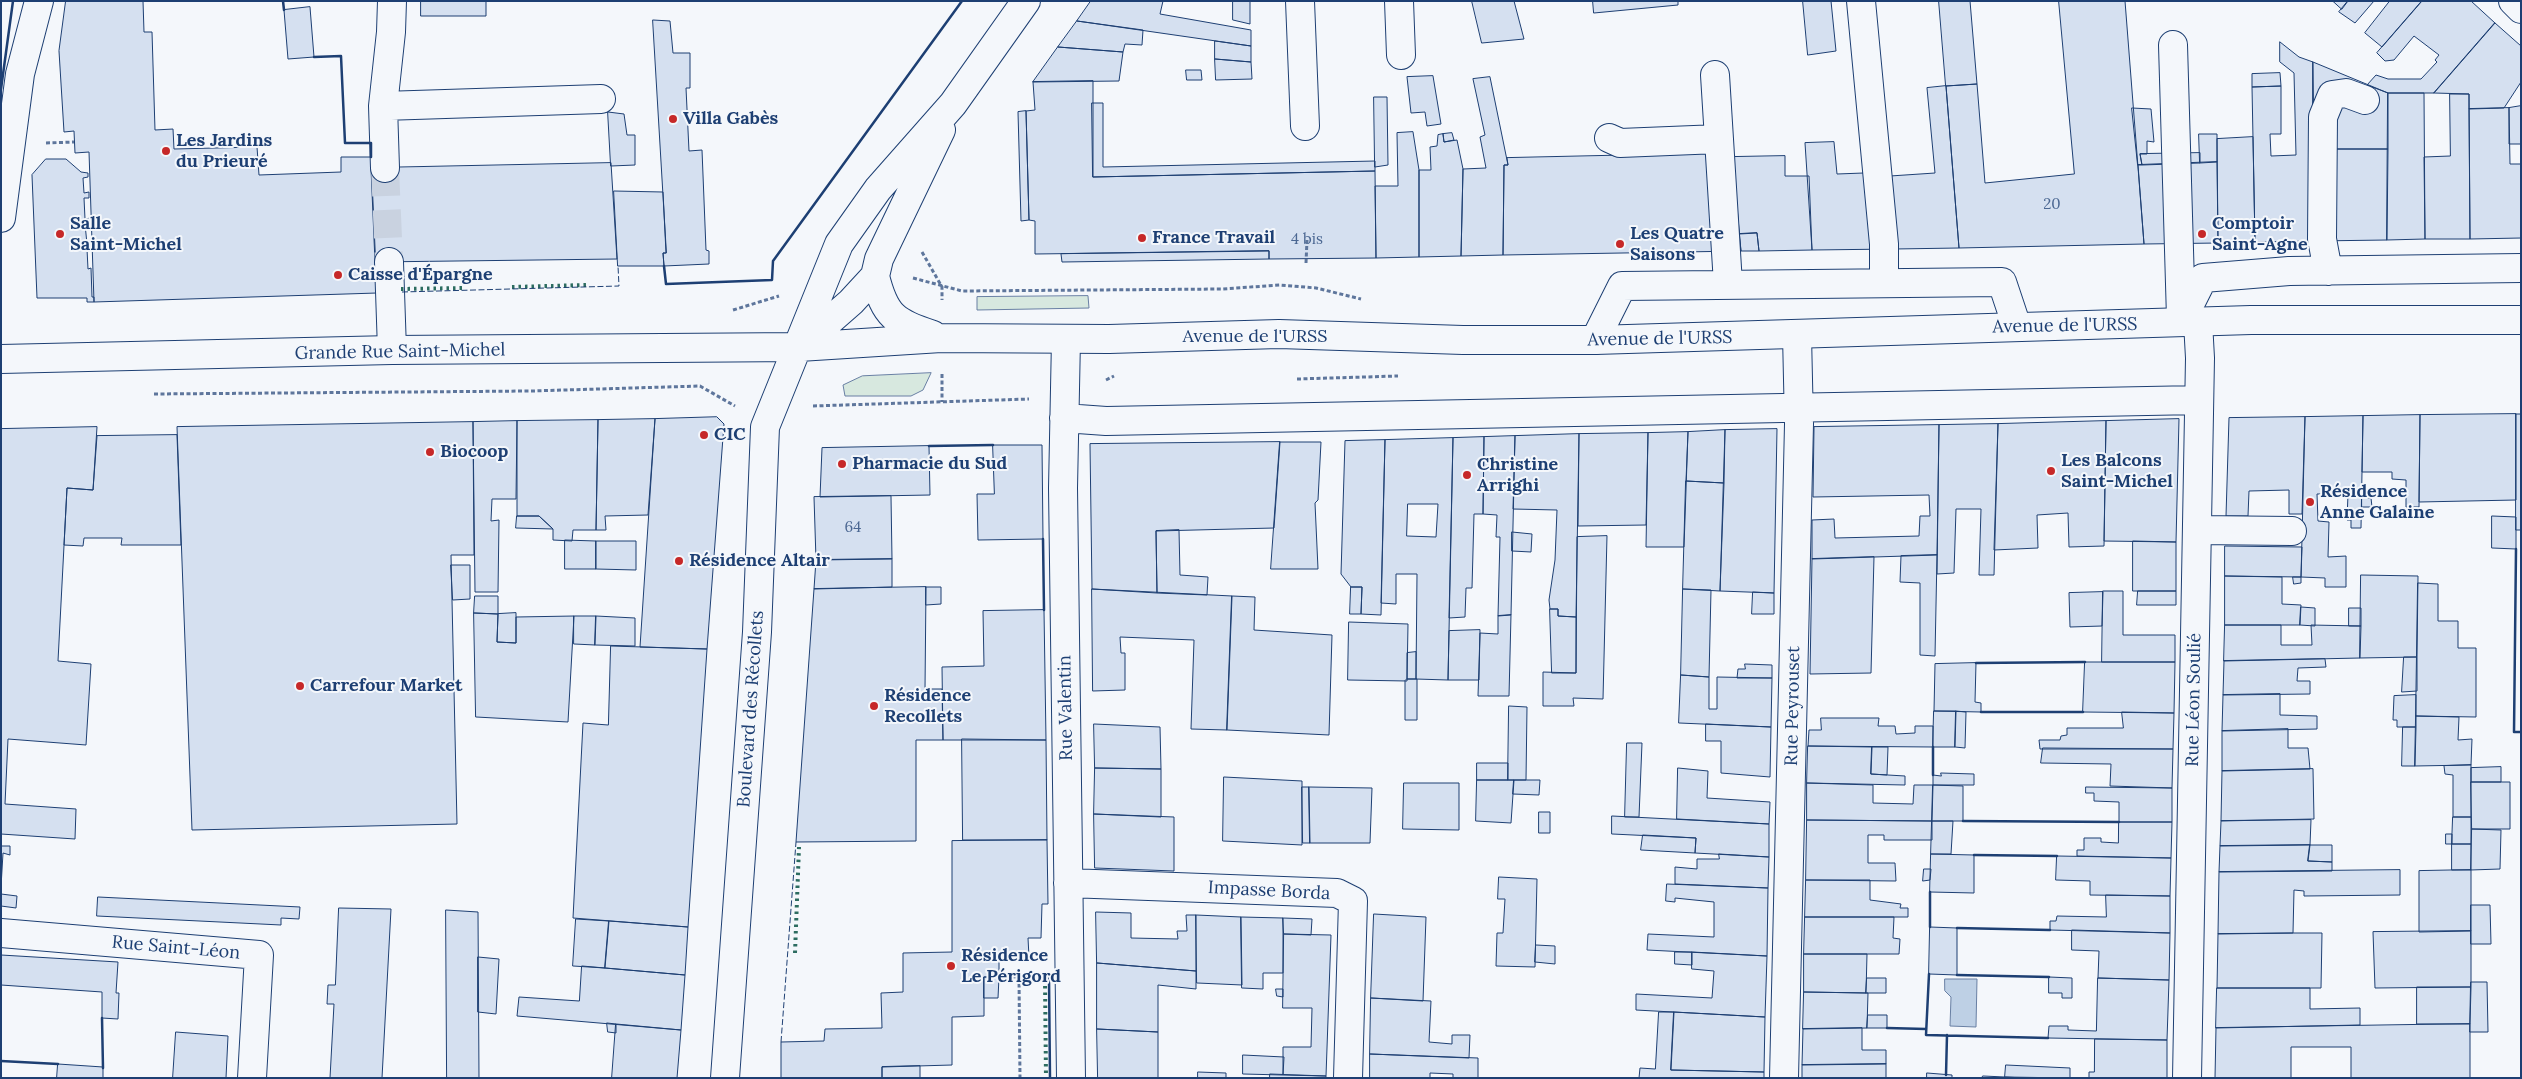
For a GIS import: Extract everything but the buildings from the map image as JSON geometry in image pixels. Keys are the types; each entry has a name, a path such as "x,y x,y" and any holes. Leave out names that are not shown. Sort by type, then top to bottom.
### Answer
{"main road":[{"path":"1,218 20,74 39,1"},
{"path":"385,168 383,106 392,32 392,1"},
{"path":"941,338 902,325 881,302 875,276 879,259 953,104 1026,1"},
{"path":"1300,1 1305,126"},
{"path":"1398,1 1401,55"},
{"path":"1861,1 1884,244 1884,283"},
{"path":"2513,1 2521,9"},
{"name":"Rue Léon Soulié","path":"2173,45 2189,322 2199,400 2187,1078"},
{"path":"1715,75 1728,284"},
{"path":"2328,271 2322,239 2323,118 2332,95 2346,93 2365,100"},
{"path":"383,106 602,99"},
{"name":"Boulevard des Récollets","path":"725,1078 757,632 765,426 799,347 839,244 878,189 953,104"},
{"path":"1609,138 1620,143 1719,139"},
{"path":"389,262 392,350"},
{"path":"2189,322 2203,278 2328,271 2521,268"},
{"path":"799,347 851,302 875,276"},
{"path":"1596,340 1622,286 2002,282 2017,326"},
{"name":"Avenue de l'URSS","path":"799,347 941,338 1066,339 1279,334 1463,340 1596,340 2252,320 2521,320"},
{"name":"Rue Peyrouset","path":"1784,1078 1799,407 1798,335"},
{"name":"Rue Valentin","path":"1066,339 1063,488 1071,1078"},
{"name":"Grande Rue Saint-Michel","path":"2,357 392,350 799,347"},
{"path":"1064,418 1106,421 2199,400"},
{"path":"2197,530 2292,531"},
{"name":"Impasse Borda","path":"1068,883 1337,893 1353,901 1348,1078"},
{"name":"Rue Saint-Léon","path":"1,932 258,955 252,1078"}],"path":[{"path":"48,143 74,142"},
{"path":"1306,264 1307,240"},
{"path":"144,394 531,391 700,386 738,408"},
{"path":"817,406 1035,399"},
{"path":"1020,977 1020,1078"}],"shaded area":[{"path":"1088,296 1089,308 977,310 977,297"},
{"path":"931,373 923,390 911,396 845,396 843,385 862,376"}],"water":[{"path":"1945,979 1977,979 1976,1027 1950,1026 1951,997 1945,991"}],"tunnel":[{"path":"385,168 389,262"}],"hedge":[{"path":"512,287 586,285"},
{"path":"401,289 465,288"},
{"path":"795,953 799,847"},
{"path":"1026,980 1045,979 1046,1078"}],"fence":[{"path":"402,292 619,286 618,266"},
{"path":"781,1042 796,842"}],"wall":[{"path":"1,89 13,1"},
{"path":"283,1 284,10"},
{"path":"664,266 666,284 772,280 773,261 962,1"},
{"path":"314,57 341,56 345,143 371,143 371,157"},
{"path":"929,446 993,445"},
{"path":"1043,539 1044,610"},
{"path":"2516,549 2514,732 2521,732"},
{"path":"1976,663 2085,662"},
{"path":"1981,712 2083,712"},
{"path":"1933,747 1933,775"},
{"path":"1963,821 2119,822"},
{"path":"1974,855 2057,856"},
{"path":"1930,892 1930,927"},
{"path":"1957,928 2050,930"},
{"path":"1929,974 1926,1035 2048,1038"},
{"path":"1957,975 2049,977"},
{"path":"999,977 1049,977 1050,1078"},
{"path":"102,1018 103,1068"},
{"path":"1887,1028 1926,1029"},
{"path":"1946,1075 1947,1035"},
{"path":"1,1061 58,1064"}],"place":[{"name":"Villa Gabès","path":"673,119"},
{"name":"Les Jardins du Prieuré","path":"166,151"},
{"name":"Salle Saint-Michel","path":"60,234"},
{"name":"Comptoir Saint-Agne","path":"2202,234"},
{"name":"France Travail","path":"1142,238"},
{"name":"Les Quatre Saisons","path":"1620,244"},
{"name":"Caisse d'Épargne","path":"338,275"},
{"name":"CIC","path":"704,435"},
{"name":"Biocoop","path":"430,452"},
{"name":"Pharmacie du Sud","path":"842,464"},
{"name":"Les Balcons Saint-Michel","path":"2051,471"},
{"name":"Christine Arrighi","path":"1467,475"},
{"name":"Résidence Anne Galaine","path":"2310,502"},
{"name":"Résidence Altair","path":"679,561"},
{"name":"Carrefour Market","path":"300,686"},
{"name":"Résidence Recollets","path":"874,706"},
{"name":"Résidence Le Périgord","path":"951,966"}]}
